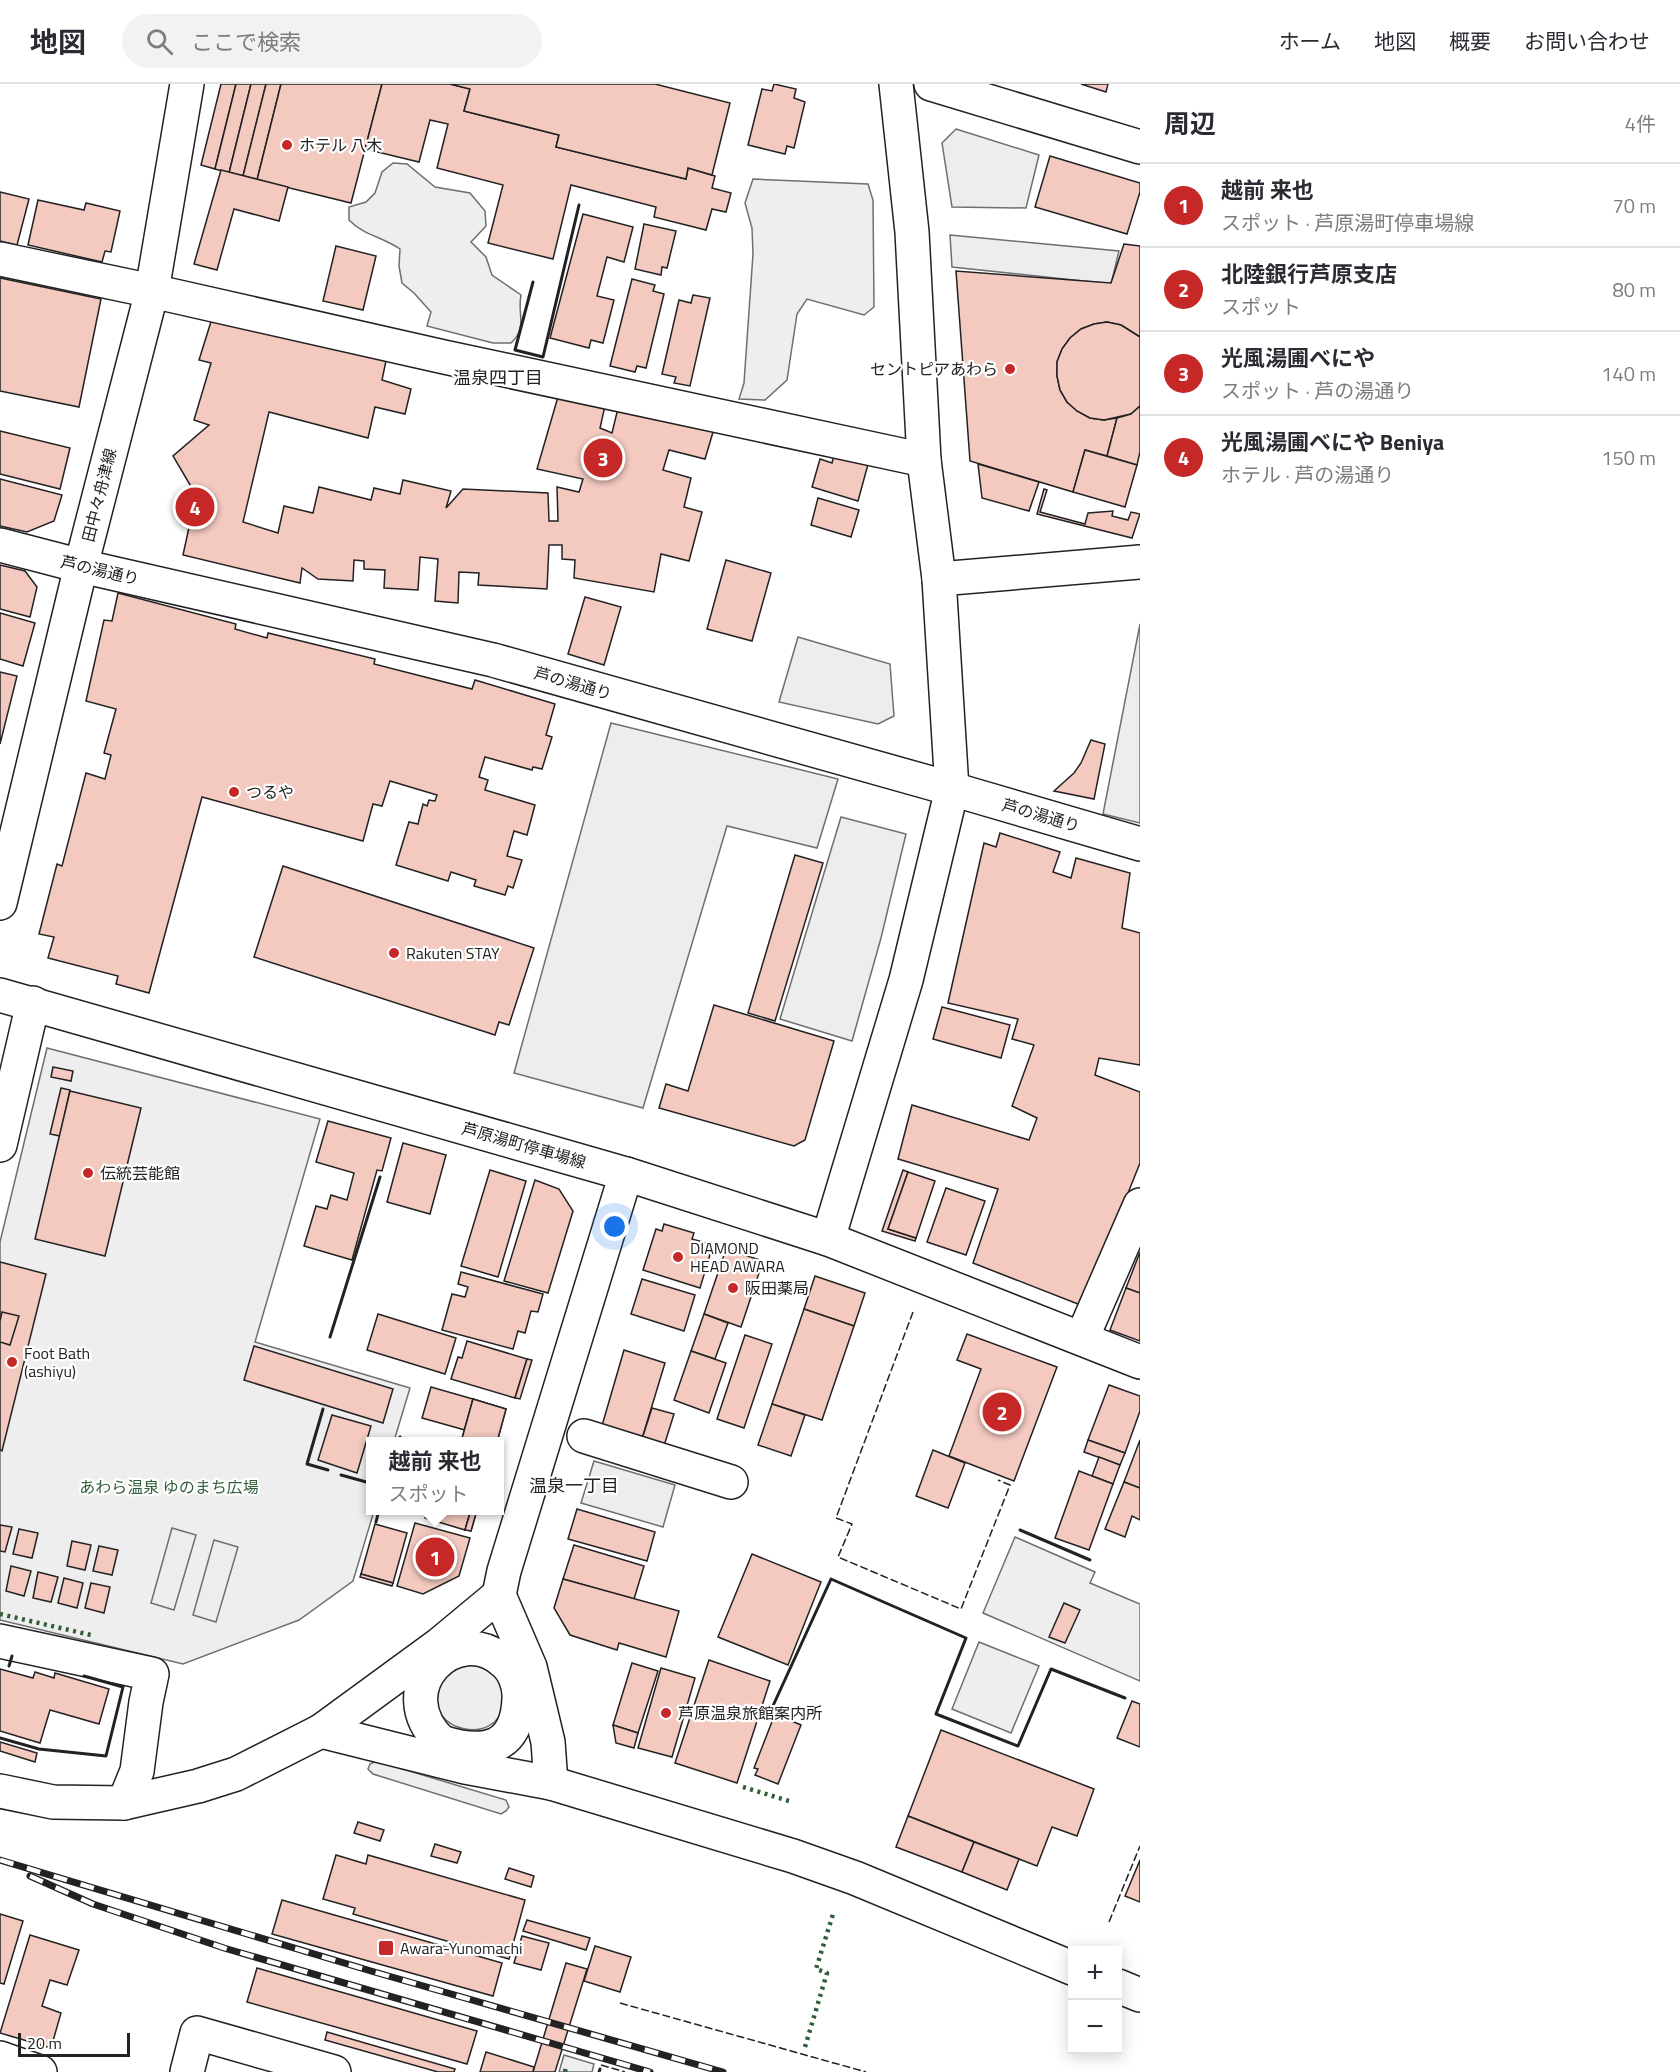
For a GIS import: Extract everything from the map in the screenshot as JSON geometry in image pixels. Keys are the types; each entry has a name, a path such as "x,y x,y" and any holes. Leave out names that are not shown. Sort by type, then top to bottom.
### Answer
{"street":[{"name":"田中々舟津線","path":"0,903 81,566 152,291 187,84"},
{"path":"828,1239 906,980 952,789 939,579 924,460 912,232 896,84"},
{"path":"931,84 1140,147"},
{"path":"0,259 432,355 924,460"},
{"name":"芦の湯通り","path":"0,545 81,566 493,660 1140,844"},
{"path":"939,579 1140,562"},
{"name":"芦原湯町停車場線","path":"0,995 626,1174 828,1239 1140,1362"},
{"path":"0,1145 33,1003"},
{"path":"551,1783 548,1742 526,1687 499,1595 504,1571 626,1174"},
{"path":"1083,1338 1140,1205"},
{"path":"584,1436 731,1482"},
{"path":"0,1791 53,1802 124,1803 198,1786 236,1774 321,1731 430,1659 499,1595"},
{"path":"0,1641 152,1674 146,1701 137,1771 124,1803"},
{"path":"430,1659 464,1649 487,1651 503,1660 526,1687"},
{"path":"430,1659 420,1692 420,1707 427,1725 458,1755"},
{"path":"458,1755 504,1739 513,1727 526,1687"},
{"path":"321,1731 458,1755 793,1856 855,1878 1068,1966"},
{"path":"1122,1988 1140,1995"},
{"path":"187,2072 197,2034 334,2072"},
{"path":"0,2058 40,2072"}],"green space":[{"path":"393,163 407,164 435,187 470,193 485,211 486,226 471,242 486,257 492,275 521,295 521,326 511,343 493,343 427,326 431,312 402,283 399,266 400,249 360,229 349,220 349,207 366,202 375,193 382,172"},
{"path":"753,179 868,184 873,200 874,307 864,315 807,299 797,314 787,380 765,400 739,399 744,383 753,254 752,228 745,203"},
{"name":"あわら温泉 ゆのまち広場","path":"47,1048 320,1119 255,1342 410,1388 395,1437 366,1437 366,1515 373,1515 353,1581 299,1620 183,1664 0,1620 0,1242"},
{"path":"1015,1537 1095,1572 1090,1583 1140,1604 1140,1681 983,1613"},
{"path":"979,1642 1039,1666 1011,1733 952,1709"},
{"path":"471,1662 496,1674 504,1693 503,1705 498,1718 489,1726 464,1729 452,1724 442,1716 437,1705 438,1689 445,1674"},
{"path":"376,1761 506,1800 509,1807 501,1814 373,1774 368,1769 370,1764"},
{"path":"564,2055 594,2064 592,2072 559,2072"}],"shaded area":[{"path":"956,129 1039,155 1026,208 952,207 942,143"},
{"path":"950,235 1119,251 1111,284 952,267"},
{"path":"1140,624 1140,823 1103,814"},
{"path":"798,637 890,664 894,716 878,724 779,702"},
{"path":"611,723 838,779 817,848 727,826 643,1108 514,1073"},
{"path":"841,817 906,834 881,938 852,1041 780,1019"},
{"path":"594,1461 675,1485 663,1527 581,1503"},
{"path":"172,1528 196,1535 174,1610 151,1603"},
{"path":"214,1540 238,1547 216,1622 193,1615"}],"building":[{"path":"221,84 236,84 215,169 201,165"},
{"path":"236,84 251,84 229,173 215,169"},
{"path":"251,84 266,84 243,176 229,173"},
{"path":"266,84 281,84 257,180 243,176"},
{"path":"281,84 382,84 351,203 257,180"},
{"path":"382,84 450,84 470,89 464,111 559,135 556,147 686,179 688,168 715,176 712,188 731,193 726,212 712,209 706,230 654,217 656,207 571,185 553,259 488,243 503,185 437,168 448,124 430,120 419,162 365,149"},
{"path":"450,84 655,84 730,103 712,175 688,168 686,179 556,147 559,135 464,111 470,89"},
{"path":"774,84 796,89 794,98 805,102 794,148 787,146 785,154 748,145 762,89 772,91"},
{"path":"1081,84 1108,84 1106,92"},
{"path":"1050,156 1140,183 1140,192 1127,234 1035,207"},
{"path":"221,170 288,187 279,221 234,209 217,270 194,264"},
{"path":"0,192 29,199 17,245 0,241"},
{"path":"38,200 84,210 86,203 120,211 111,252 105,251 102,262 28,245"},
{"path":"583,214 633,227 624,262 607,257 597,296 614,300 603,343 591,340 589,348 550,338"},
{"path":"644,224 676,231 667,268 662,267 661,275 635,269"},
{"name":"セントピアあわら","path":"1124,244 1140,246 1140,337 1121,325 1107,322 1094,324 1081,329 1070,338 1057,362 1060,390 1067,402 1090,418 1104,420 1117,418 1107,456 1085,450 1073,492 970,461 956,271 1111,283"},
{"path":"336,246 376,256 363,310 323,301"},
{"path":"0,278 101,299 79,407 0,391"},
{"path":"632,279 655,285 653,291 664,294 646,368 637,366 635,372 610,366"},
{"path":"693,295 710,298 690,386 674,383 676,377 662,374 679,300 691,303"},
{"path":"214,312 387,356 382,380 411,389 405,414 375,407 368,438 269,412 243,522 278,533 284,506 313,513 319,487 371,500 374,488 400,494 403,480 451,491 446,508 463,489 548,493 549,521 558,521 557,487 579,492 583,479 537,469 562,383 607,397 600,428 612,433 620,400 716,422 705,459 669,450 663,470 691,478 684,507 702,512 689,561 661,554 654,592 574,578 575,560 562,559 562,545 549,545 547,589 478,585 479,573 459,572 458,603 435,601 438,559 420,557 418,590 384,588 385,570 364,569 364,561 354,560 353,581 318,579 302,568 300,583 183,555 196,495 173,456 209,425 194,420 211,363 199,360"},
{"path":"1107,322 1121,325 1140,337 1140,406 1131,414 1104,420 1090,418 1067,402 1060,390 1057,362 1070,338 1081,329"},
{"path":"1140,406 1140,452 1137,465 1107,456 1117,418 1131,414"},
{"path":"0,431 70,448 60,489 0,474"},
{"path":"836,447 870,457 858,501 812,487 820,459 832,463"},
{"path":"1085,450 1137,465 1125,507 1073,492"},
{"path":"978,464 1039,482 1029,511 982,498"},
{"path":"0,479 62,495 54,521 27,532 0,526"},
{"path":"1044,489 1047,490 1040,512 1085,524 1088,513 1113,511 1112,516 1128,520 1131,512 1140,514 1132,538 1037,514"},
{"path":"818,498 859,510 851,537 811,525"},
{"path":"726,560 771,573 752,641 707,629"},
{"path":"0,565 25,571 37,587 30,617 0,609"},
{"name":"つるや","path":"118,593 236,624 235,629 267,638 268,633 375,659 374,664 472,689 475,680 555,704 546,735 552,737 542,769 533,767 532,770 485,757 479,777 488,780 485,790 535,805 527,835 514,831 507,856 522,860 513,888 508,886 505,895 474,886 476,880 451,872 448,881 396,865 409,822 418,824 423,804 427,806 429,800 435,801 437,795 390,781 382,806 373,804 363,841 202,797 149,993 116,984 118,976 48,958 54,937 39,934 57,864 62,866 86,773 105,779 111,755 104,753 116,709 86,701 104,620 112,621"},
{"path":"585,597 621,607 604,665 568,654"},
{"path":"0,613 35,623 23,666 0,659"},
{"path":"0,672 17,676 0,744"},
{"path":"1091,740 1105,744 1094,799 1054,791 1074,773"},
{"path":"1000,833 1060,852 1053,872 1071,878 1076,858 1130,873 1122,928 1140,933 1140,1065 1099,1058 1095,1075 1140,1092 1140,1163 1083,1306 973,1263 998,1189 898,1159 912,1105 1029,1140 1037,1118 1012,1106 1034,1045 1012,1039 1018,1019 948,1003 984,843 996,847"},
{"path":"795,855 823,863 775,1021 748,1013"},
{"name":"Rakuten STAY","path":"283,866 534,948 509,1025 499,1022 495,1035 254,957"},
{"path":"714,1005 834,1041 805,1140 794,1146 659,1108 666,1084 688,1091"},
{"path":"942,1007 1010,1025 1001,1058 933,1039"},
{"path":"53,1067 73,1071 71,1081 51,1077"},
{"path":"61,1088 70,1090 60,1136 50,1134"},
{"name":"伝統芸能館","path":"70,1091 141,1108 105,1256 35,1239"},
{"path":"328,1121 391,1138 382,1171 377,1170 352,1260 304,1246 316,1206 327,1209 331,1195 347,1200 354,1173 316,1162"},
{"path":"403,1143 446,1155 430,1214 387,1202"},
{"path":"490,1170 526,1181 498,1277 461,1266"},
{"path":"903,1170 908,1172 888,1229 916,1238 915,1241 882,1231"},
{"path":"908,1172 935,1181 916,1238 888,1229"},
{"path":"535,1180 559,1189 573,1211 548,1293 504,1281"},
{"path":"946,1188 985,1201 966,1255 927,1242"},
{"name":"DIAMOND HEAD AWARA","path":"664,1224 694,1233 692,1239 713,1245 700,1288 643,1270 656,1229 662,1231"},
{"name":"阪田薬局","path":"726,1249 763,1261 741,1327 704,1314"},
{"path":"1140,1252 1140,1293 1126,1288"},
{"name":"Foot Bath (ashiyu)","path":"0,1262 46,1274 2,1451 0,1450"},
{"path":"461,1272 543,1294 538,1312 531,1311 525,1333 518,1331 513,1349 442,1330 452,1294 465,1297 468,1287 458,1284"},
{"path":"815,1276 865,1293 854,1326 804,1309"},
{"path":"642,1279 695,1295 684,1331 631,1314"},
{"path":"1126,1288 1140,1293 1140,1341 1110,1330"},
{"path":"804,1309 854,1326 822,1420 772,1404"},
{"path":"2,1312 19,1316 10,1345 0,1342"},
{"path":"378,1314 456,1338 445,1374 367,1350"},
{"path":"704,1314 728,1323 715,1359 691,1351"},
{"path":"967,1334 1057,1367 1014,1481 949,1456 981,1369 957,1360"},
{"path":"745,1335 772,1344 744,1428 717,1419"},
{"path":"467,1341 527,1359 515,1398 451,1379 458,1357 462,1358"},
{"path":"254,1346 393,1389 383,1423 244,1380"},
{"path":"624,1350 665,1363 641,1442 601,1429"},
{"path":"691,1351 726,1363 709,1413 674,1400"},
{"path":"527,1359 532,1360 520,1399 515,1398"},
{"path":"1109,1385 1140,1396 1140,1411 1125,1453 1088,1440"},
{"path":"431,1387 473,1399 465,1430 422,1418"},
{"path":"473,1399 506,1409 498,1437 462,1437"},
{"path":"473,1399 506,1409 498,1437 462,1437"},
{"path":"772,1404 805,1415 791,1456 758,1445"},
{"path":"652,1408 674,1414 663,1449 641,1442"},
{"path":"332,1415 371,1426 357,1473 318,1460"},
{"path":"1088,1440 1125,1453 1120,1465 1084,1452"},
{"path":"1140,1440 1140,1488 1124,1482"},
{"path":"933,1450 965,1463 948,1508 916,1496"},
{"path":"1099,1457 1120,1465 1113,1484 1092,1476"},
{"path":"1079,1471 1113,1484 1089,1550 1055,1538"},
{"path":"1124,1482 1140,1488 1140,1520 1132,1516 1125,1537 1105,1529"},
{"path":"577,1509 655,1532 647,1561 568,1539"},
{"path":"426,1515 470,1515 465,1530 425,1518"},
{"path":"470,1515 476,1515 471,1531 465,1530"},
{"path":"470,1515 476,1515 471,1531 465,1530"},
{"path":"415,1523 470,1538 459,1576 423,1594 397,1586"},
{"path":"375,1524 407,1533 393,1583 361,1574"},
{"path":"0,1525 12,1527 5,1552 0,1551"},
{"path":"19,1529 38,1533 32,1558 13,1554"},
{"path":"72,1541 91,1545 85,1570 67,1566"},
{"path":"574,1545 644,1566 634,1599 563,1579"},
{"path":"99,1546 118,1550 112,1575 93,1571"},
{"path":"752,1554 821,1582 788,1665 718,1637"},
{"path":"11,1566 31,1571 24,1596 6,1591"},
{"path":"38,1572 58,1577 51,1602 33,1598"},
{"path":"361,1574 393,1583 392,1586 360,1577"},
{"path":"64,1578 83,1583 77,1608 58,1603"},
{"path":"563,1579 679,1611 666,1657 619,1643 617,1650 570,1635 554,1608"},
{"path":"91,1583 110,1587 104,1613 85,1608"},
{"path":"1064,1603 1080,1610 1065,1643 1049,1637"},
{"path":"709,1660 770,1681 737,1783 675,1763"},
{"path":"632,1663 658,1671 638,1733 613,1725"},
{"name":"芦原温泉旅館案内所","path":"661,1668 695,1678 672,1757 638,1748"},
{"path":"0,1669 33,1678 35,1672 54,1678 55,1673 109,1689 99,1724 50,1710 40,1743 0,1731"},
{"path":"1132,1701 1140,1704 1140,1747 1117,1738"},
{"path":"775,1714 801,1725 778,1784 755,1775 758,1769 754,1768"},
{"path":"613,1725 638,1733 634,1748 616,1743"},
{"path":"941,1730 1094,1789 1077,1836 1052,1827 1037,1866 908,1816"},
{"path":"0,1742 37,1753 35,1762 0,1751"},
{"path":"908,1816 974,1842 962,1872 896,1847"},
{"path":"358,1822 384,1830 380,1841 354,1833"},
{"path":"974,1842 1019,1859 1007,1890 962,1872"},
{"path":"435,1844 461,1852 457,1863 431,1856"},
{"name":"Awara-Yunomachi","path":"336,1855 366,1864 368,1855 525,1900 509,1959 353,1914 355,1908 323,1899"},
{"path":"1140,1860 1140,1902 1125,1896"},
{"path":"509,1868 534,1876 531,1887 505,1879"},
{"path":"282,1900 502,1963 493,1996 272,1934"},
{"path":"0,1914 23,1921 4,1984 0,1983"},
{"path":"527,1920 590,1938 586,1950 523,1931"},
{"path":"30,1935 79,1950 67,1985 50,1980 42,2006 61,2013 51,2048 0,2033"},
{"path":"522,1936 549,1943 541,1970 514,1963"},
{"path":"595,1946 631,1957 620,1992 584,1981"},
{"path":"566,1963 587,1969 555,2072 533,2072"},
{"path":"257,1968 477,2031 467,2064 247,2002"},
{"path":"327,2032 455,2069 454,2072 438,2072 325,2040"},
{"path":"486,2052 534,2067 533,2072 480,2072"}],"railway":[{"path":"0,1860 371,1971 723,2072"},
{"path":"30,1876 93,1904 224,1948 650,2072"}],"hedge":[{"path":"0,1614 95,1636"},
{"path":"743,1787 789,1801"},
{"path":"805,2047 827,1973 816,1969 834,1911"},
{"path":"565,2072 566,2067"}],"fence":[{"path":"913,1312 836,1518 852,1524 838,1557 961,1609 1010,1485 998,1480"},
{"path":"1109,1922 1140,1846"},
{"path":"620,2003 866,2072"},
{"path":"601,2065 625,2072"}],"wall":[{"path":"533,282 515,350 543,357 579,205"},
{"path":"330,1337 380,1177"},
{"path":"323,1409 307,1464 328,1470"},
{"path":"341,1475 366,1482"},
{"path":"376,1522 378,1515"},
{"path":"1020,1530 1090,1560"},
{"path":"772,1708 831,1579 966,1638 936,1714 1018,1746 1051,1669 1125,1698"},
{"path":"9,1666 12,1656"},
{"path":"0,1738 39,1749 106,1756 123,1687 84,1676"}],"place":[{"name":"ホテル 八木","path":"287,145"},
{"name":"セントピアあわら","path":"1010,369"},
{"name":"光風湯圃べにや","path":"603,458"},
{"name":"光風湯圃べにや Beniya","path":"195,507"},
{"name":"つるや","path":"234,792"},
{"name":"Rakuten STAY","path":"394,953"},
{"name":"伝統芸能館","path":"88,1173"},
{"name":"DIAMOND HEAD AWARA","path":"678,1257"},
{"name":"阪田薬局","path":"733,1288"},
{"name":"Foot Bath (ashiyu)","path":"12,1362"},
{"name":"北陸銀行芦原支店","path":"1002,1412"},
{"name":"越前 来也","path":"435,1557"},
{"name":"芦原温泉旅館案内所","path":"666,1713"},
{"name":"Awara-Yunomachi","path":"386,1948"}],"district":[{"name":"温泉四丁目","path":"498,378"},
{"name":"温泉一丁目","path":"574,1486"}]}
